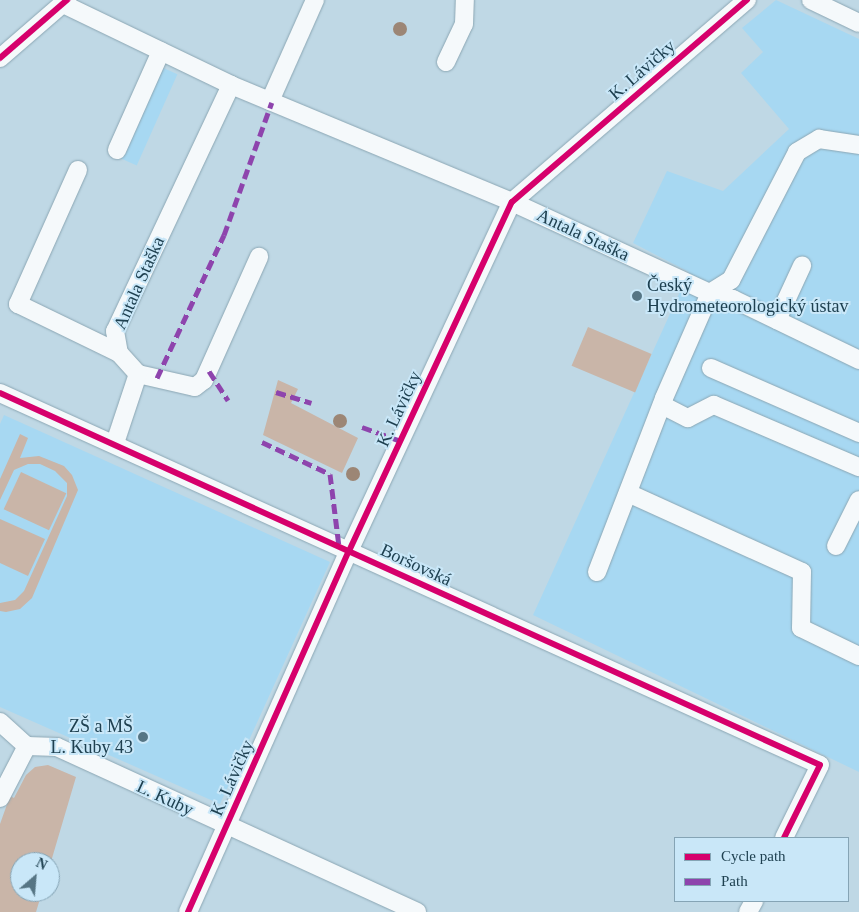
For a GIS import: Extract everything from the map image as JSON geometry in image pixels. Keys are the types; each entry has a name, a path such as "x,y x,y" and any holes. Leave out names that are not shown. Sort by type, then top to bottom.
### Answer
{"street":[{"path":"270,101 315,0"},
{"path":"446,62 464,24 465,0"},
{"name":"K. Lávičky","path":"188,912 349,551 512,202 747,0"},
{"path":"811,0 859,23"},
{"path":"0,58 65,2"},
{"name":"Antala Staška","path":"65,2 232,85 512,202 710,293 733,299 859,360"},
{"path":"117,150 161,51"},
{"name":"Antala Staška","path":"138,374 119,353 115,331 232,85"},
{"path":"597,572 662,405 710,293 731,280 796,152 820,139 859,145"},
{"path":"78,170 18,304 119,353"},
{"path":"115,443 138,374 195,387 204,380 259,257"},
{"path":"776,320 802,266"},
{"path":"711,368 859,433"},
{"name":"Boršovská","path":"0,393 115,443 820,765 784,837"},
{"path":"662,405 688,418 714,405 859,467"},
{"path":"628,493 802,572 801,628 859,656"},
{"path":"836,546 859,500"},
{"path":"0,722 27,746 0,798"},
{"name":"L. Kuby","path":"27,746 57,747 227,827 417,912"}],"shaded area":[{"path":"776,0 859,39 859,772 533,615 689,272 633,243 667,171 723,191 789,129 741,73 763,52 742,28"},
{"path":"150,62 177,74 137,166 109,153"},
{"path":"588,327 652,354 635,393 572,366"},
{"path":"278,380 298,389 291,403 358,438 342,473 263,435"},
{"path":"4,415 330,562 220,804 0,707 0,424"},
{"path":"20,434 28,438 20,458 39,456 64,466 72,475 78,490 32,598 20,609 6,612 0,611 0,603 15,600 24,591 67,496 67,483 55,471 40,464 28,464 14,470 0,500 0,479"},
{"path":"21,472 66,493 49,530 4,509"},
{"path":"0,519 45,539 28,576 0,563"},
{"path":"48,765 76,777 54,852 10,852 10,902 39,902 36,912 0,912 0,824 10,796 14,798 26,775 35,767"}],"marked path":[{"path":"157,378 224,235 272,102"},
{"path":"209,371 228,400"},
{"path":"276,392 311,403"},
{"path":"362,427 401,441"},
{"path":"262,442 330,474 339,546"}],"cycle path":[{"path":"0,58 67,0"},
{"path":"188,912 349,551 512,202 747,0"},
{"path":"0,393 820,765 784,837"}],"place":[{"name":"Český Hydrometeorologický ústav","path":"637,296"},
{"name":"ZŠ a MŠ L. Kuby 43","path":"143,737"}]}
